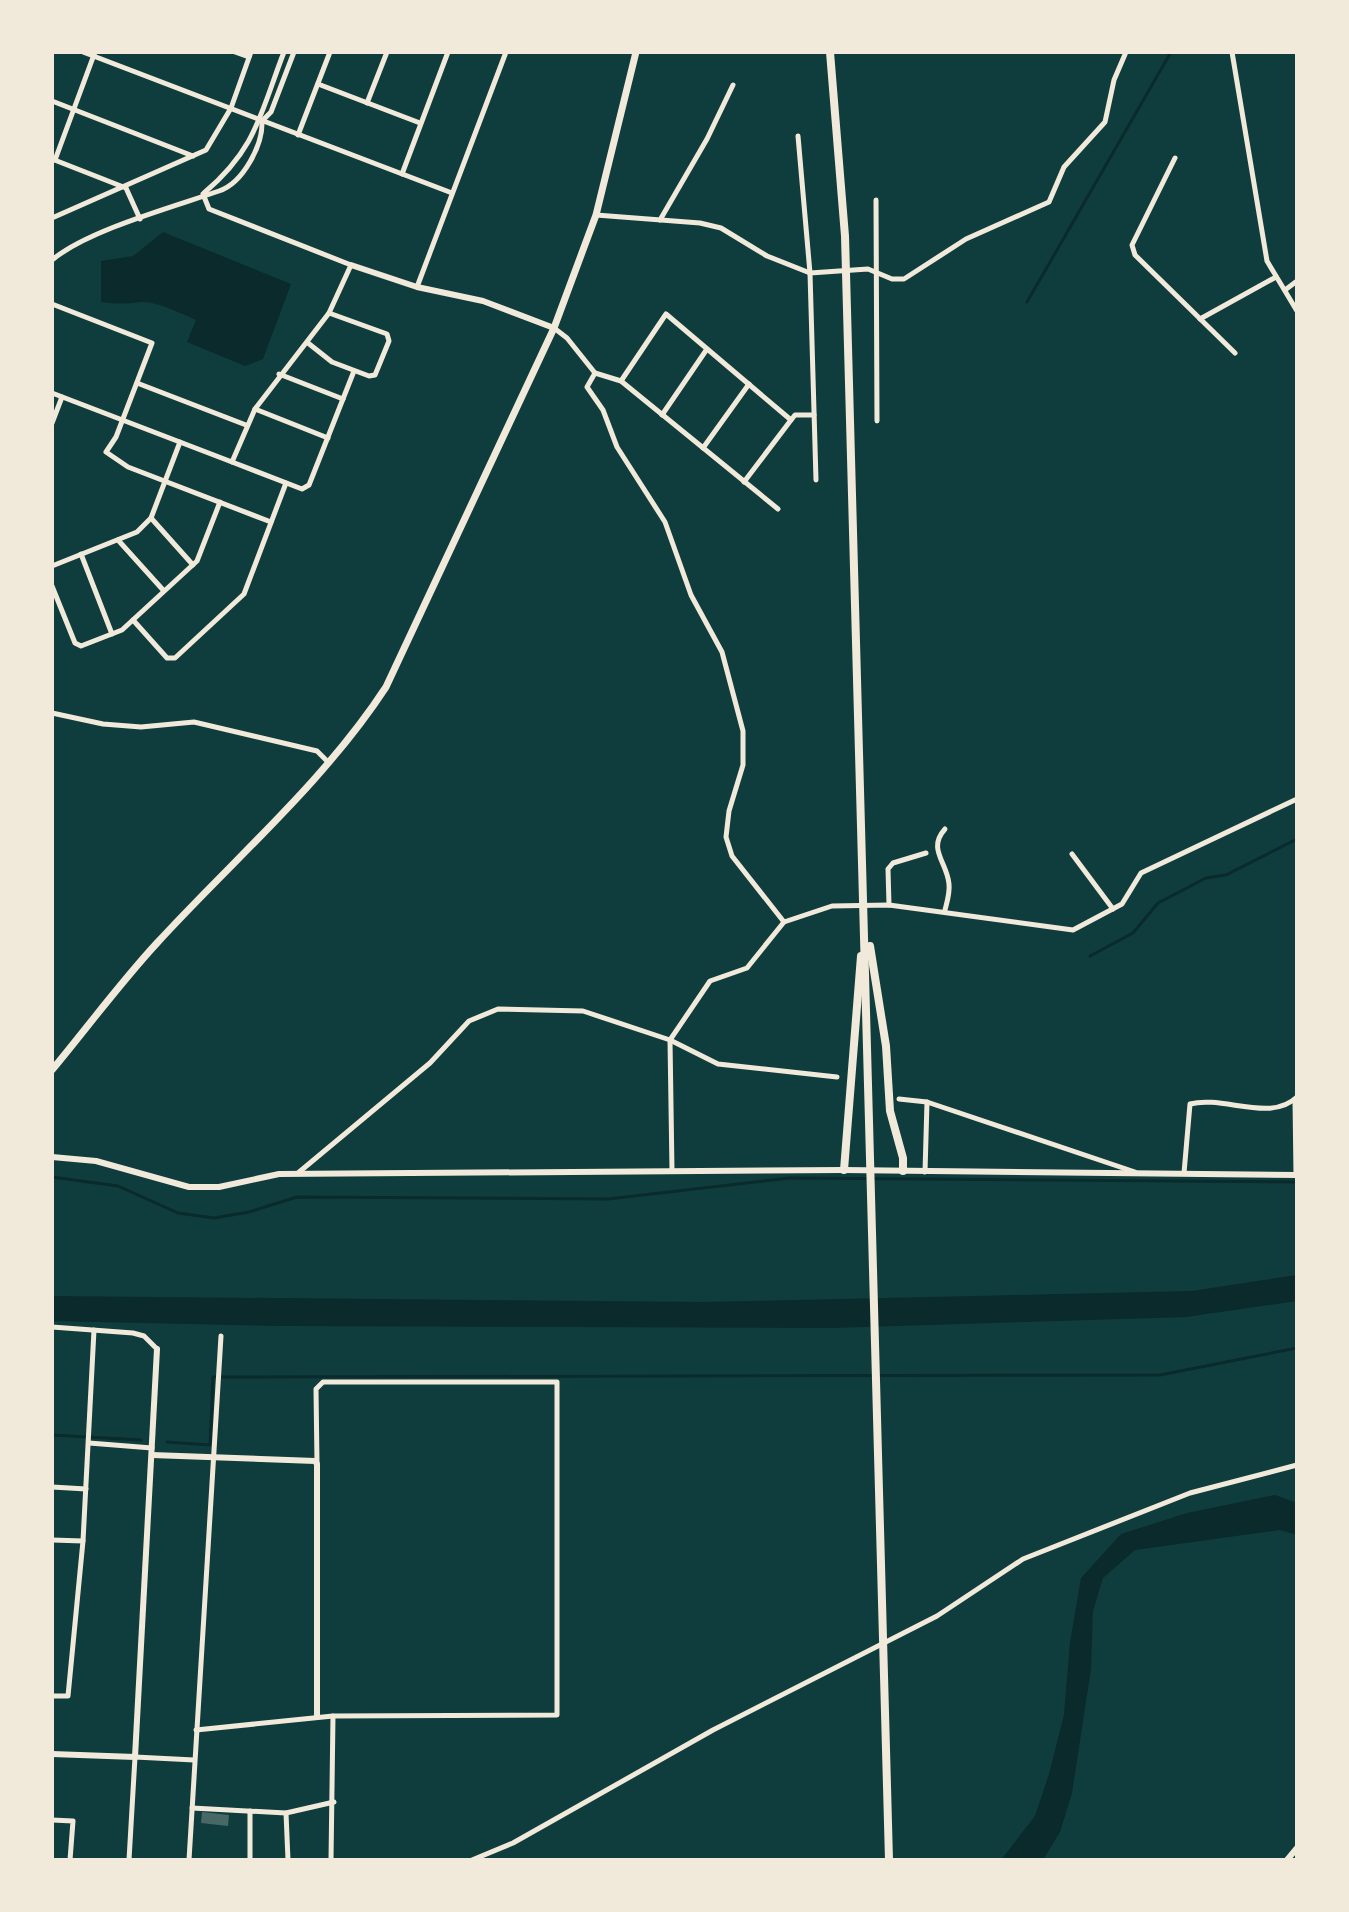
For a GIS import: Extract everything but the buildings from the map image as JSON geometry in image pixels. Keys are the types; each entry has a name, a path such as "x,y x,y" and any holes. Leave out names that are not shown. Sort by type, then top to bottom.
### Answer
{"highway":[{"path":"830,52 845,236 889,1860"},
{"path":"844,1170 865,918"},
{"path":"865,918 886,1046 890,1111 903,1158 903,1171"}],"main road":[{"path":"52,1070 155,944 328,762 386,687 554,328 596,215 636,52"}],"street":[{"path":"83,52 95,54 452,193"},
{"path":"53,217 126,188 206,150 217,137 231,108 250,55 235,52"},
{"path":"52,260 71,247 203,194 220,191 236,178 256,152 263,135 262,108 284,52"},
{"path":"203,194 238,161 262,121 271,112 294,52"},
{"path":"298,135 330,52"},
{"path":"367,103 387,52"},
{"path":"402,174 448,52"},
{"path":"417,287 506,52"},
{"path":"596,215 721,228 767,256 810,273 868,269 892,279 904,279 966,239 1049,202 1064,167 1105,122 1114,80 1126,52"},
{"path":"1232,52 1267,261 1297,311"},
{"path":"95,54 54,159 126,188 140,219"},
{"path":"318,84 420,123"},
{"path":"660,220 707,139 733,85"},
{"path":"52,101 194,156"},
{"path":"798,136 810,273 816,480"},
{"path":"1175,158 1132,245 1135,255 1235,353"},
{"path":"203,194 209,209 351,265 417,287 483,301 554,328 567,338 595,373 621,381 778,509"},
{"path":"876,200 877,421"},
{"path":"232,462 255,409 329,313 351,265"},
{"path":"1200,319 1276,277"},
{"path":"1285,290 1297,281"},
{"path":"52,304 152,343 123,420 106,452 128,467 271,522"},
{"path":"308,343 332,362 375,375 389,341 387,334 329,313"},
{"path":"621,381 666,314 791,420"},
{"path":"662,415 707,349"},
{"path":"52,393 302,489 309,485 354,371"},
{"path":"595,373 587,387 603,410 617,447 665,522 691,595 722,652 743,731 743,765 729,811 726,837 732,856 784,922"},
{"path":"279,374 343,399"},
{"path":"137,383 246,425"},
{"path":"703,448 749,384"},
{"path":"52,423 62,397"},
{"path":"255,409 328,438"},
{"path":"744,482 795,415 814,415"},
{"path":"52,566 137,532 151,518 180,442"},
{"path":"133,620 167,658 175,658 244,594 286,483"},
{"path":"52,586 75,643 81,646 112,634 133,620 193,565 220,502"},
{"path":"151,518 193,565"},
{"path":"118,540 164,591"},
{"path":"81,554 112,634"},
{"path":"52,713 103,724 141,727 194,722 317,751 328,762"},
{"path":"672,1171 670,1040 710,981 747,968 784,922 832,906 889,905 945,910 1073,930 1122,904 1141,873 1297,799"},
{"path":"945,829 937,837 936,848 949,881 945,910"},
{"path":"889,905 888,869 893,863 926,853"},
{"path":"1072,854 1113,909"},
{"path":"298,1174 430,1063 469,1021 498,1009 583,1011 670,1040 718,1064 837,1077"},
{"path":"52,1157 96,1161 189,1187 219,1187 279,1174 844,1170 1296,1175 1296,1098 1274,1108 1219,1101 1190,1104 1184,1173"},
{"path":"899,1099 927,1102 1136,1172"},
{"path":"925,1172 927,1102"},
{"path":"52,1327 133,1333 144,1336 157,1349 129,1860"},
{"path":"52,1696 68,1696 83,1541 94,1330"},
{"path":"189,1860 221,1336"},
{"path":"196,1730 333,1716 557,1715 557,1382 323,1382 316,1389 317,1717"},
{"path":"89,1439 214,1459 315,1461 317,1464"},
{"path":"472,1860 513,1843 713,1730 937,1616 1023,1559 1190,1493 1297,1465"},
{"path":"52,1487 86,1489"},
{"path":"52,1540 83,1541"},
{"path":"331,1860 333,1716"},
{"path":"52,1754 194,1760"},
{"path":"192,1808 286,1813 334,1802"},
{"path":"250,1811 250,1860"},
{"path":"286,1813 288,1860"},
{"path":"52,1820 73,1821 70,1860"},
{"path":"1287,1860 1297,1848"}],"water":[{"path":"163,232 291,284 263,359 245,366 187,342 196,320 168,308 146,302 101,302 101,261 133,256"},
{"path":"1297,1275 1297,1301 1186,1317 831,1328 282,1326 52,1321 52,1296 703,1302 1192,1291"},
{"path":"1275,1495 1297,1503 1297,1535 1280,1530 1135,1550 1103,1578 1093,1611 1091,1669 1072,1793 1060,1832 1043,1860 1001,1860 1035,1816 1049,1774 1064,1715 1070,1642 1081,1578 1121,1534 1187,1513"}],"waterway":[{"path":"1027,302 1171,52"},
{"path":"1090,956 1133,933 1158,903 1206,878 1226,875 1297,839"},
{"path":"52,1177 118,1186 178,1213 214,1218 249,1212 297,1197 608,1199 789,1178 1297,1182"},
{"path":"167,1442 210,1445 213,1377 1160,1375 1297,1348"},
{"path":"52,1435 141,1440"}]}
